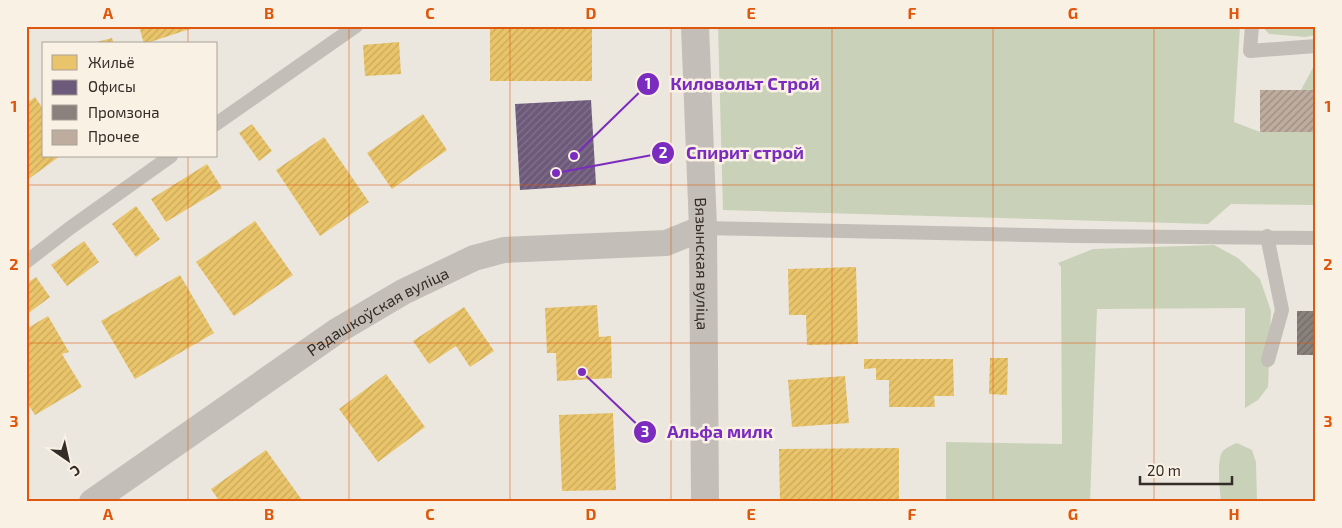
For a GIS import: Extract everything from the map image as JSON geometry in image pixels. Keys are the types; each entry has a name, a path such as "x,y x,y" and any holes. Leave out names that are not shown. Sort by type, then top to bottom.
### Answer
{"street":[{"name":"Вязынская вуліца","path":"696,26 703,228 705,502"},
{"name":"Радашкоўская вуліца","path":"92,502 337,331 403,292 474,258 504,250 666,243 703,228"}],"lane":[{"path":"218,123 356,26"},
{"path":"1252,26 1250,51 1316,46"},
{"path":"26,262 167,158"},
{"path":"703,228 1068,236 1267,236 1316,238"},
{"path":"1267,236 1282,310 1268,360"}],"green space":[{"path":"718,26 1240,26 1234,122 1260,132 1316,132 1316,205 1231,204 1208,224 723,210"},
{"path":"1262,26 1316,26 1316,35 1305,37 1269,34"},
{"path":"1316,62 1316,90 1301,90"},
{"path":"1214,245 1238,258 1260,279 1271,311 1268,387 1258,400 1245,408 1245,308 1097,309 1090,502 946,502 946,442 1062,444 1061,267 1058,263 1093,249"},
{"path":"1237,443 1252,450 1256,462 1257,502 1221,502 1219,475 1221,455 1226,448"}],"building: Жильё":[{"path":"139,26 196,26 150,42 143,42"},
{"path":"490,26 592,26 592,81 490,81"},
{"path":"112,38 113,42 97,42"},
{"path":"399,42 401,74 365,76 363,45"},
{"path":"35,97 42,107 42,158 57,158 26,181 26,104"},
{"path":"423,114 447,150 392,189 367,153"},
{"path":"252,124 272,151 259,161 239,133"},
{"path":"324,137 369,202 320,236 276,170"},
{"path":"207,164 222,188 166,222 151,199"},
{"path":"136,206 160,239 136,257 112,224"},
{"path":"255,221 293,275 234,316 196,262"},
{"path":"84,241 99,262 67,286 51,265"},
{"path":"856,267 858,344 807,345 806,315 789,315 788,269"},
{"path":"180,275 214,333 135,379 101,321"},
{"path":"36,277 50,297 26,315 26,284"},
{"path":"597,305 599,337 611,336 612,378 557,381 556,353 547,353 545,308"},
{"path":"464,307 494,351 470,367 456,346 429,364 413,341"},
{"path":"48,316 69,352 62,354 82,387 35,415 26,401 26,329"},
{"path":"990,358 1008,358 1007,395 989,394"},
{"path":"864,359 953,359 954,396 934,396 935,407 889,407 889,380 876,380 876,368 864,369"},
{"path":"386,374 425,427 378,462 339,409"},
{"path":"845,376 849,423 792,427 788,380"},
{"path":"613,413 616,490 562,491 559,415"},
{"path":"899,448 899,502 780,502 779,449"},
{"path":"266,450 302,500 299,502 220,502 211,489"}],"building: Офисы":[{"path":"591,100 596,185 520,190 515,104"}],"building: Промзона":[{"path":"1297,311 1316,311 1316,355 1297,355"}],"building: Прочее":[{"path":"1260,90 1316,90 1316,132 1260,132"}],"place":[{"name":"Киловольт Строй","path":"574,156"},
{"name":"Спирит строй","path":"556,173"},
{"name":"Альфа милк","path":"582,372"}]}
